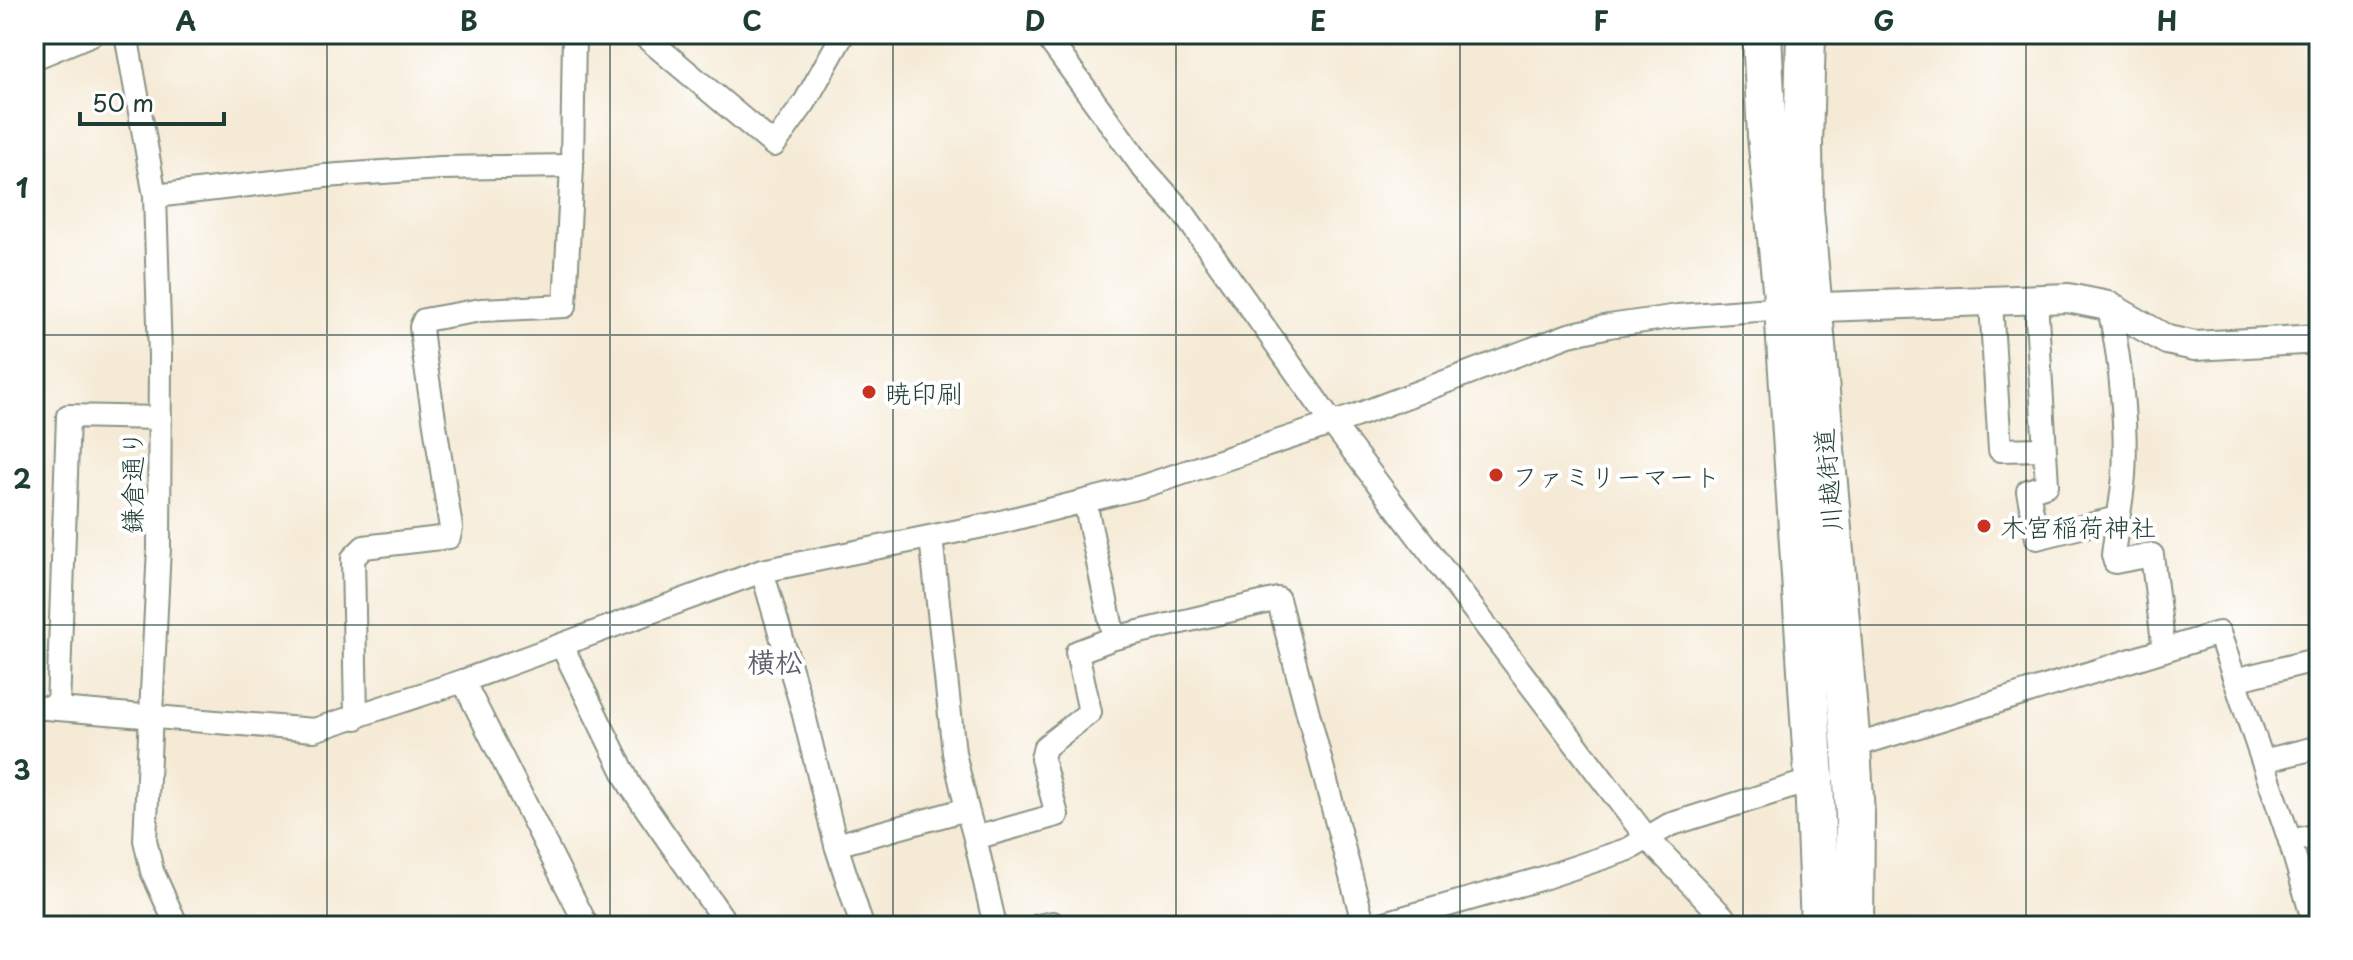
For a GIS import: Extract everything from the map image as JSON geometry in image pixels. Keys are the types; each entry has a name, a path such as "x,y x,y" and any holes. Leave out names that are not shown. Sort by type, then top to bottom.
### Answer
{"highway":[{"name":"川越街道","path":"1762,34 1767,136 1798,307 1852,757 1854,926"},
{"name":"川越街道","path":"1806,34 1804,193 1798,307 1820,926"}],"street":[{"path":"34,58 92,34"},
{"name":"鎌倉通り","path":"126,34 155,196 160,418 159,547 145,818 147,853 156,882 177,926"},
{"path":"356,718 353,558 364,547 449,537 451,528 421,327 424,320 481,310 565,306 574,34"},
{"path":"642,34 774,145 805,102 843,34"},
{"path":"1045,34 1144,169 1184,214 1332,423 1647,838 1732,926"},
{"path":"155,196 325,176 440,168 572,166"},
{"path":"34,707 314,730 562,646 762,571 931,537 1141,487 1355,416 1569,335 1609,326 1678,316 1798,307 1991,303 2068,298 2108,306 2167,340 2195,346 2319,339"},
{"path":"2036,300 2047,485 2028,491 2037,538 2117,518"},
{"path":"1991,303 2000,450 2044,449"},
{"path":"2108,306 2113,325 2124,475 2113,555 2115,562 2152,555 2164,650"},
{"path":"58,709 68,416 160,418"},
{"path":"1085,502 1114,638"},
{"path":"931,537 954,753 995,926"},
{"path":"762,571 802,707 836,845 862,926"},
{"path":"975,838 1057,815 1042,759 1045,747 1090,712 1077,652 1114,638 1278,599 1364,926"},
{"path":"1374,926 1540,879 1629,849 1669,825 1814,780 1852,757 2219,633 2290,841 2315,926"},
{"path":"562,646 630,785 728,926"},
{"path":"2235,680 2319,659"},
{"path":"463,681 587,926"},
{"path":"2263,761 2319,747"},
{"path":"836,845 967,809"},
{"path":"2290,841 2319,835"},
{"path":"1038,926 1053,923 1053,926"}],"place":[{"name":"暁印刷","path":"869,392"},
{"name":"ファミリーマート","path":"1496,475"},
{"name":"木宮稲荷神社","path":"1984,526"}],"district":[{"name":"横松","path":"775,660"}]}
